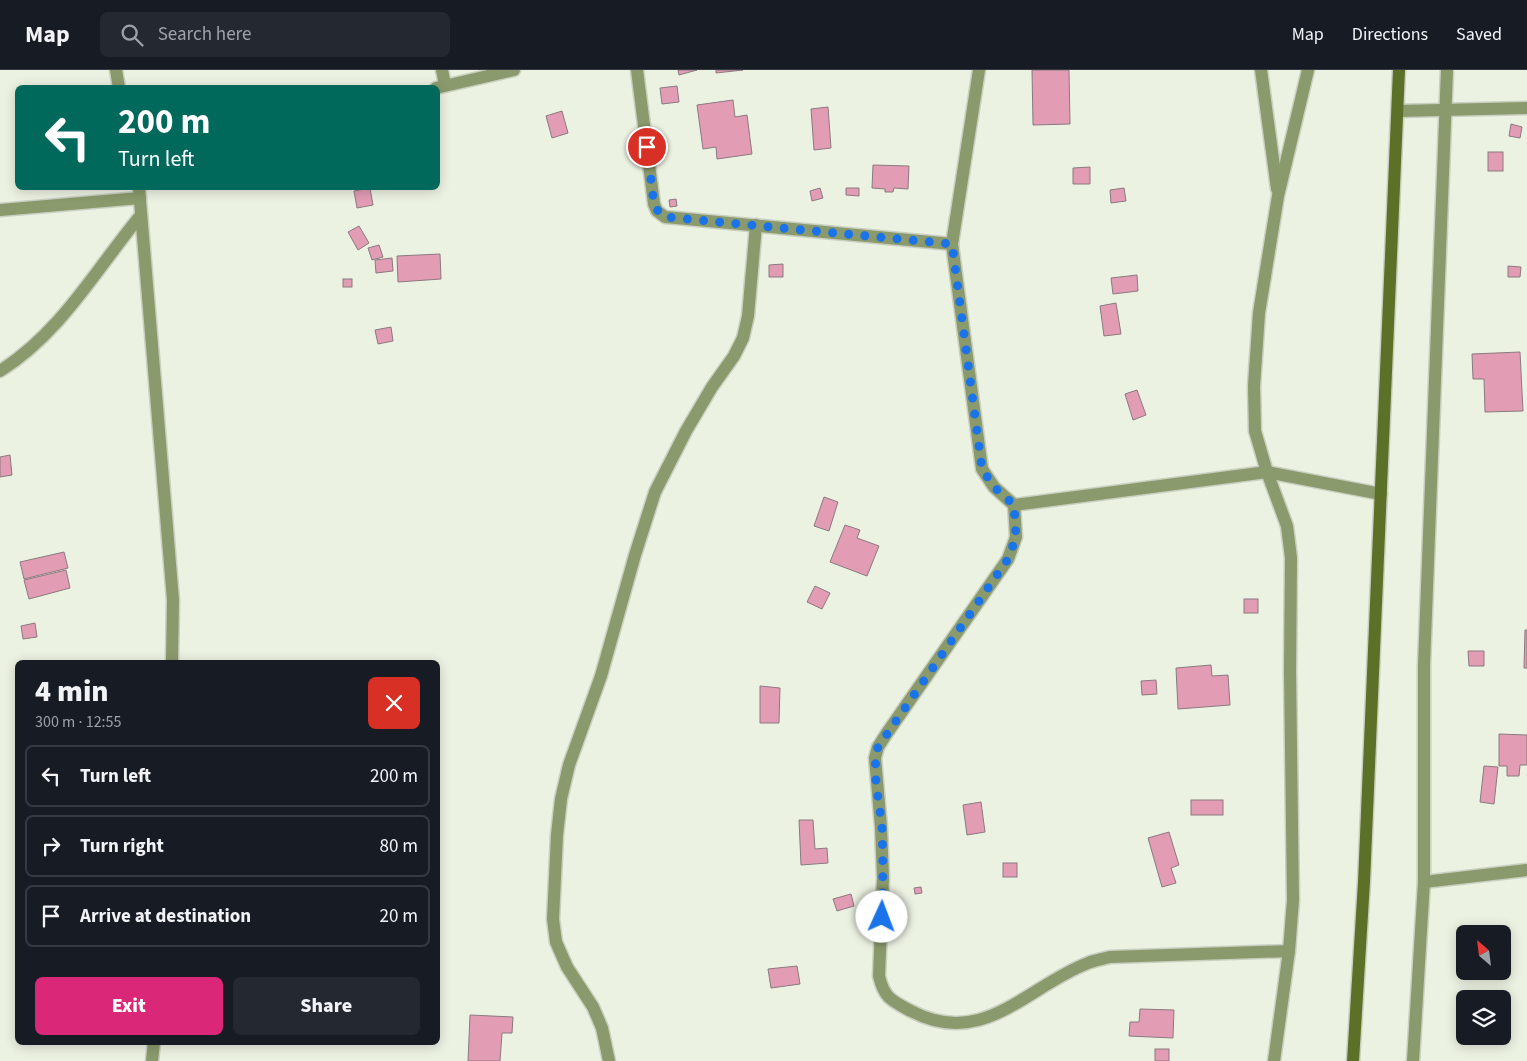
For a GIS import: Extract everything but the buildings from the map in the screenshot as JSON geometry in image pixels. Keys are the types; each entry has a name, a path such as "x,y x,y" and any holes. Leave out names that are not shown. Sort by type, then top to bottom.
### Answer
{"main road":[{"path":"1353,1061 1364,882 1400,70"}],"street":[{"path":"116,70 118,85"},
{"path":"442,70 441,86 514,70"},
{"path":"637,70 654,204 665,217 952,244"},
{"path":"979,70 952,244 982,469 994,487 1014,505 1016,537 1008,559 878,747 875,758 882,827 883,878 879,976 882,989 891,1001 922,1017 947,1022 968,1023 995,1015 1088,962 1110,957 1289,951"},
{"path":"1261,70 1278,196"},
{"path":"1274,1061 1289,951 1293,900 1290,671 1291,558 1287,526 1254,431 1254,386 1259,313 1278,196 1308,70"},
{"path":"1413,1061 1424,882 1424,666 1447,70"},
{"path":"1398,111 1527,108"},
{"path":"0,210 139,193 173,600 172,660"},
{"path":"0,371 19,360 54,327 141,216"},
{"path":"609,1061 602,1028 593,1007 567,967 556,942 553,919 557,835 561,799 569,765 601,676 634,555 655,492 686,431 712,387 734,356 743,338 748,316 756,225"},
{"path":"1014,505 1267,472 1381,494"},
{"path":"1424,882 1527,870"},
{"path":"153,1060 154,1045"}],"route":[{"path":"647,147 654,204 665,217 952,244 982,469 994,487 1014,505 1016,537 1008,559 878,747 875,758 882,827 882,917"}]}
